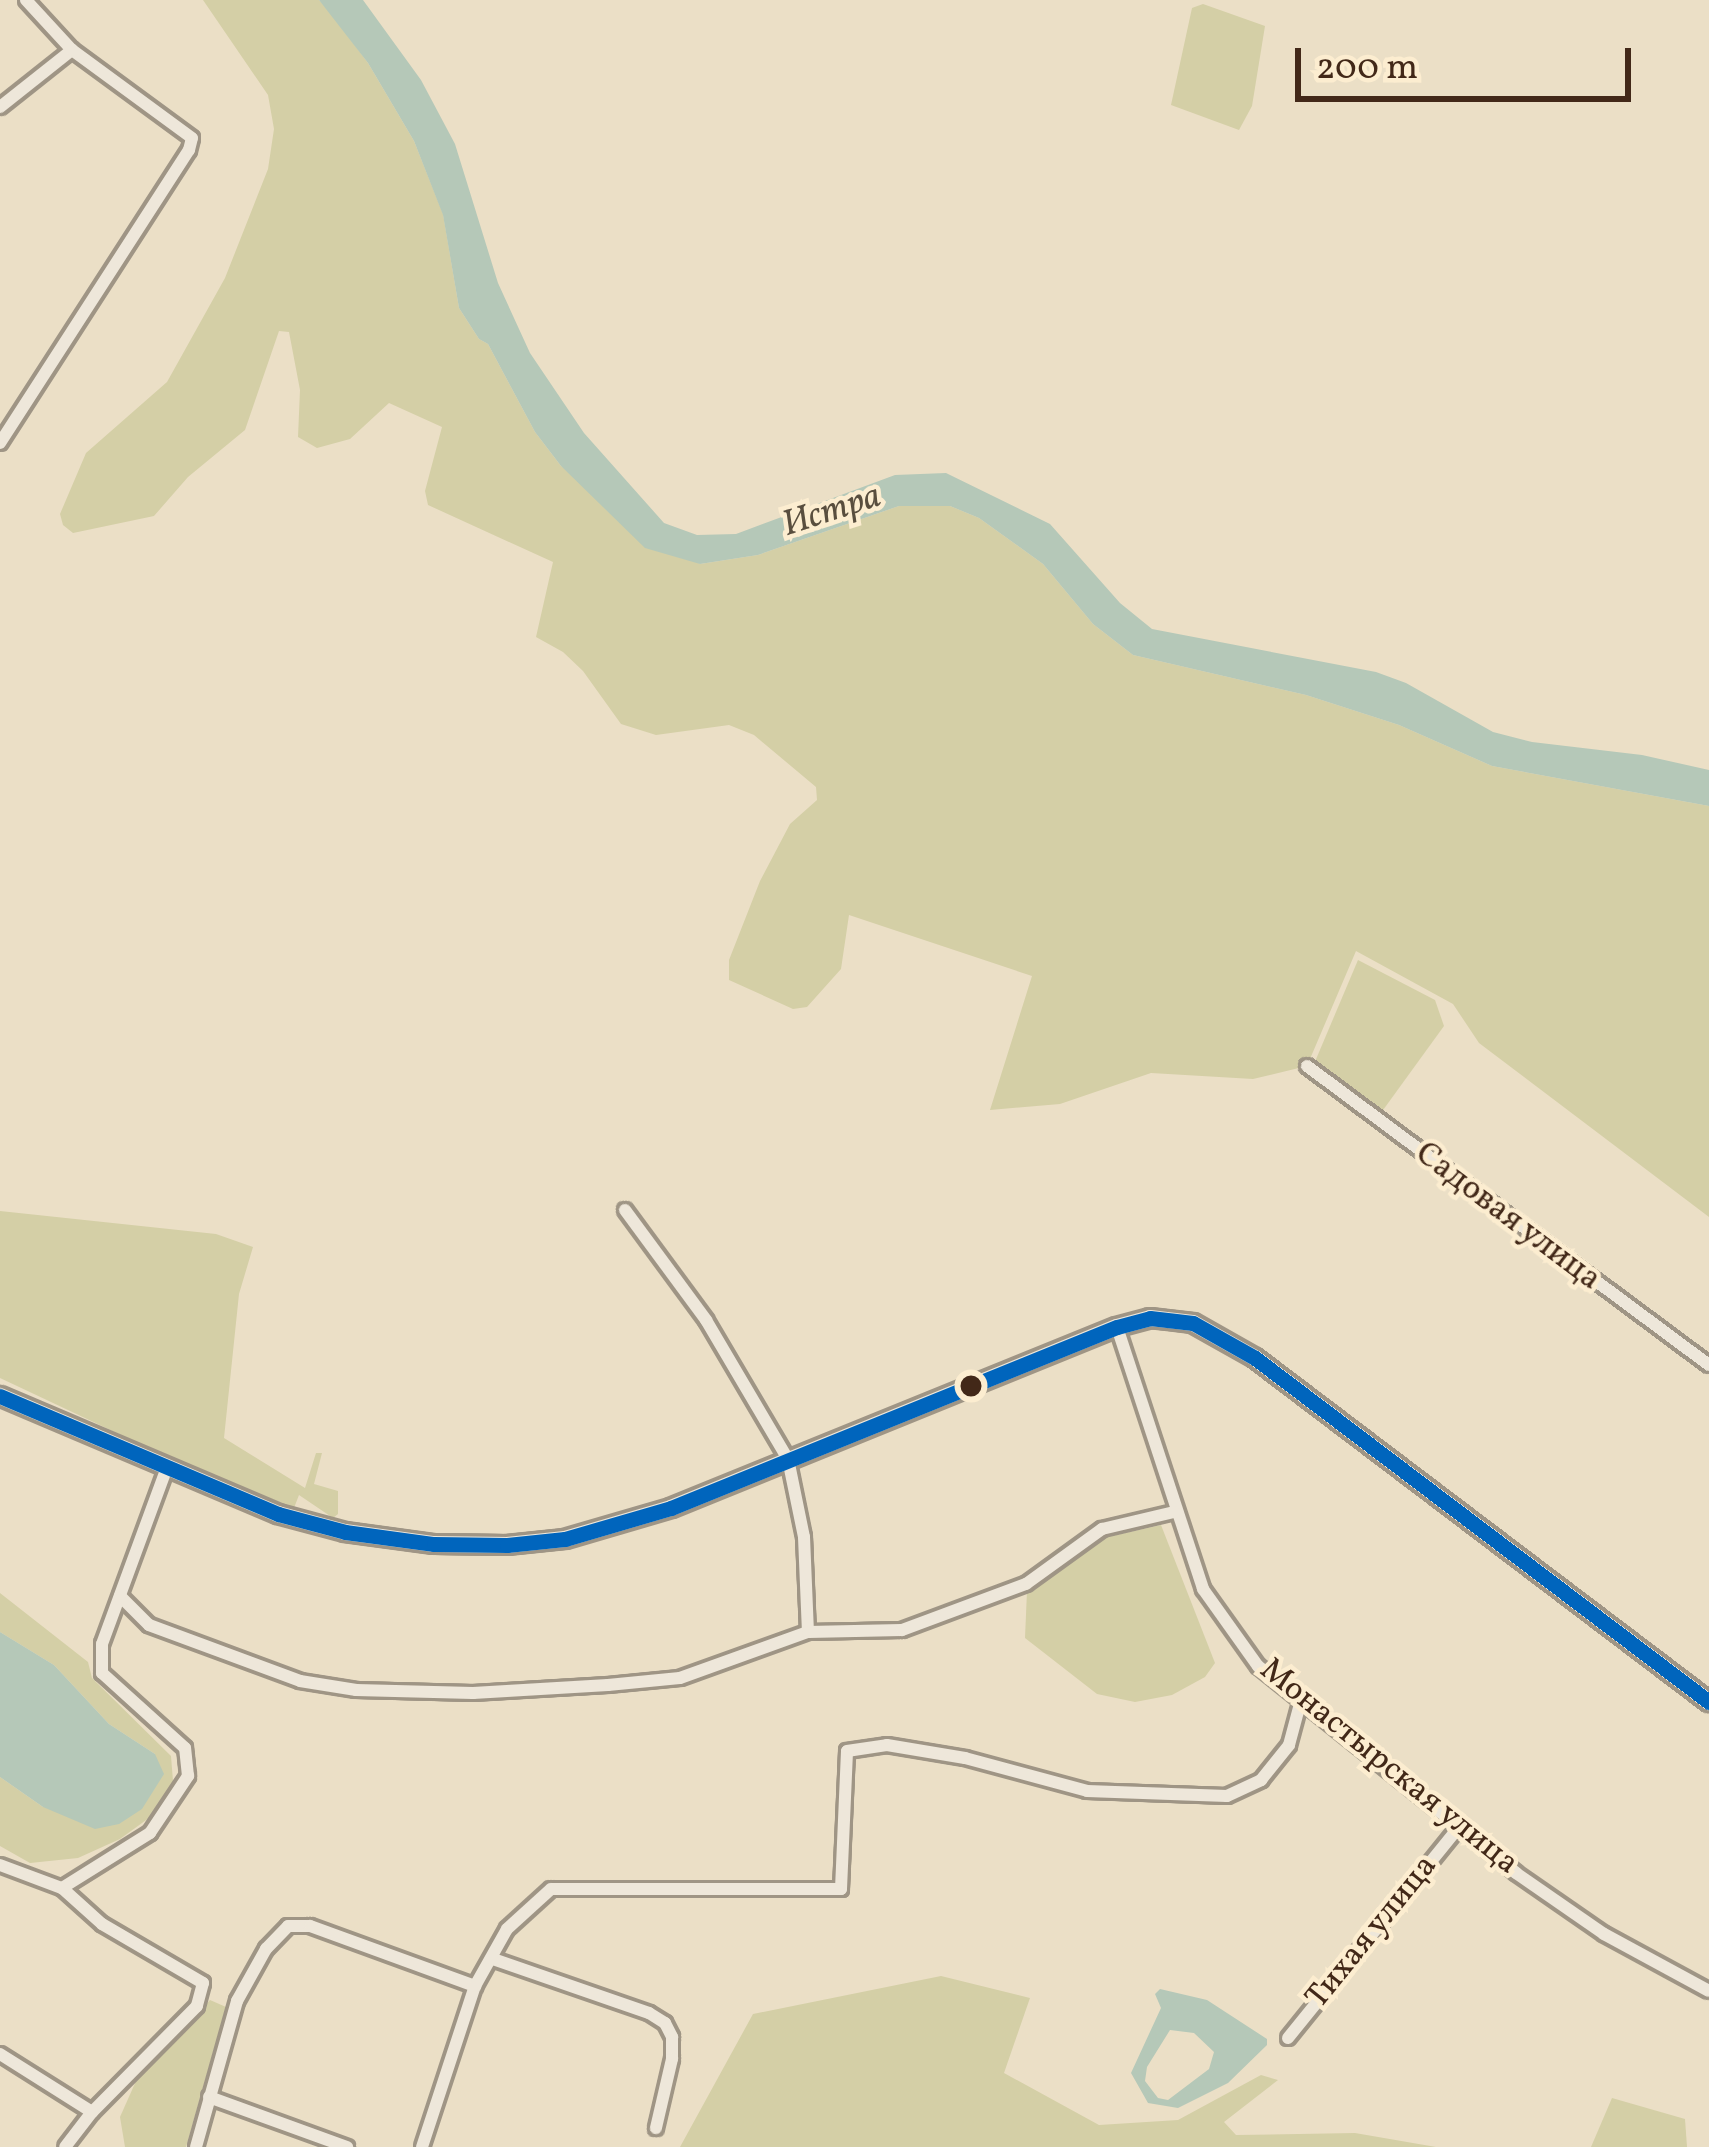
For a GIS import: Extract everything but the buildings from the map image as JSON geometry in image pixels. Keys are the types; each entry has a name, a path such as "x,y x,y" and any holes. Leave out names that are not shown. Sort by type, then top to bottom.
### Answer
{"main road":[{"path":"0,1396 278,1514 345,1532 434,1544 507,1545 616,1527 1117,1327 1171,1318 1219,1335 1709,1702"}],"street":[{"path":"0,443 189,150 191,138 72,50 26,0"},
{"path":"0,107 72,50"},
{"name":"Садовая улица","path":"1307,1066 1709,1365"},
{"path":"625,1210 706,1320 788,1459 804,1537 808,1632"},
{"name":"Монастырская улица","path":"1117,1327 1174,1512 1215,1606 1258,1666 1458,1828 1604,1934 1709,1990"},
{"path":"62,1888 150,1833 188,1776 185,1748 102,1673 102,1644 166,1469"},
{"path":"120,1596 149,1625 178,1639 300,1681 356,1690 473,1693 680,1678 808,1632 902,1630 1027,1584 1102,1529 1174,1512"},
{"path":"422,2147 475,1986 507,1929 550,1889 841,1889 847,1751 887,1745 945,1754 1087,1791 1228,1796 1261,1780 1289,1745 1300,1704"},
{"name":"Тихая улица","path":"1288,2038 1458,1828"},
{"path":"0,1865 62,1888 102,1924 203,1983 196,2006 92,2112 65,2147"},
{"path":"196,2147 237,2001 266,1949 287,1926 310,1926 475,1986"},
{"path":"493,1959 665,2023 672,2037 672,2059 656,2128"},
{"path":"0,2054 92,2112"},
{"path":"208,2097 347,2147"}],"shaded area":[{"path":"203,0 319,0 331,13 368,63 414,141 443,214 459,308 479,339 488,344 535,432 561,466 700,564 758,555 899,506 950,506 979,518 1043,564 1093,624 1133,655 1306,695 1399,725 1492,766 1709,806 1709,1217 1479,1043 1453,1004 1356,951 1307,1066 1253,1079 1151,1073 1060,1104 990,1110 1032,976 849,915 841,969 807,1007 793,1009 729,980 729,960 760,881 790,824 817,800 816,787 754,735 729,725 656,735 621,724 583,671 563,652 536,637 553,562 428,505 425,491 442,427 389,403 350,439 317,448 298,437 300,390 289,332 279,331 245,430 188,477 154,516 73,533 63,525 60,514 86,453 167,382 225,278 268,169 274,129 268,95"},
{"path":"1203,4 1265,26 1252,106 1239,130 1171,105 1192,8"},
{"path":"1358,960 1435,1000 1444,1026 1378,1117 1314,1064"},
{"path":"0,1211 216,1234 253,1247 239,1294 224,1438 305,1488 316,1453 322,1453 314,1484 338,1491 338,1514 333,1518 299,1495 294,1508 172,1459 0,1378"},
{"path":"1161,1525 1215,1663 1205,1677 1172,1695 1135,1702 1097,1694 1025,1638 1027,1591 1103,1538"},
{"path":"0,1593 88,1662 92,1678 171,1756 173,1781 153,1815 120,1839 78,1858 30,1863 0,1846 0,1777 43,1807 155,1754 109,1724 54,1665 0,1632"},
{"path":"941,1976 1030,1998 1004,2073 1099,2125 1178,2120 1261,2075 1278,2080 1224,2122 1236,2135 1355,2133 1436,2147 680,2147 753,2014"},
{"path":"210,2000 226,2007 186,2147 125,2147 120,2117 136,2081"},
{"path":"1612,2098 1685,2119 1687,2147 1591,2147"}],"water":[{"name":"Истра","path":"319,0 363,0 421,80 455,144 498,283 530,353 584,433 664,523 697,535 736,534 895,475 946,473 1050,524 1120,603 1152,629 1376,672 1406,683 1493,732 1532,742 1642,755 1709,770 1709,806 1492,766 1399,725 1306,695 1133,655 1093,624 1043,564 979,518 950,506 899,506 758,555 700,564 645,548 561,466 535,432 488,344 479,339 459,308 443,215 414,141 368,63"},
{"path":"0,1632 54,1665 109,1724 155,1754 164,1774 142,1809 119,1824 95,1829 43,1807 0,1777"},
{"path":"1160,1989 1207,2000 1267,2039 1267,2045 1228,2083 1178,2108 1148,2103 1131,2073 1161,2008 1155,1994","holes":["1170,2030 1194,2033 1214,2052 1209,2069 1168,2100 1158,2098 1145,2081 1147,2067"]}],"transit line":[{"path":"0,1396 278,1514 345,1532 434,1544 507,1545 565,1539 671,1508 1117,1327 1150,1318 1193,1323 1255,1358 1709,1702"}]}
